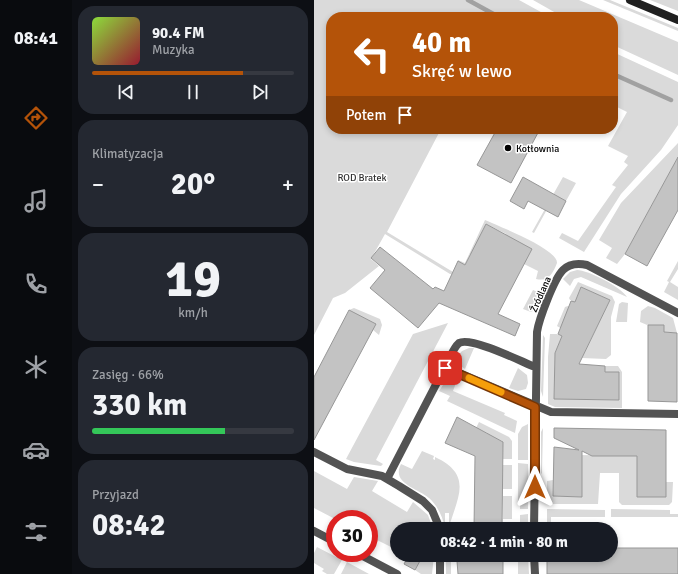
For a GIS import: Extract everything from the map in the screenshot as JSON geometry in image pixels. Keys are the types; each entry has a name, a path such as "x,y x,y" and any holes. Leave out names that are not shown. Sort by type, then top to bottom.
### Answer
{"street":[{"path":"630,0 678,20"},
{"name":"Źródlana","path":"534,522 535,367 537,332 540,318 559,275 569,266 577,264 587,265 678,313"},
{"path":"387,479 456,346 464,341 476,343 535,367"},
{"path":"445,368 535,407 556,413 678,414"},
{"path":"314,452 348,469 387,479 423,501 432,510 437,522"},
{"path":"314,531 326,537"},
{"path":"374,562 397,574"},
{"path":"440,562 440,574"},
{"path":"535,562 536,574"}],"green space":[{"name":"ROD Bratek","path":"314,0 519,0 541,12 326,12 326,134 438,134 387,232 453,272 450,274 385,234 371,259 379,266 345,293 333,298 314,335"},
{"path":"533,0 579,0 607,12 554,12"},
{"path":"603,0 610,0 678,28 678,31"},
{"path":"650,0 678,0 678,11"},
{"path":"618,17 678,42 678,75 618,47"},
{"path":"618,54 678,82 678,125 661,150 621,194 584,252 559,238 562,233 578,241 616,187 612,185 628,165 624,162 628,156 608,146 615,134 618,134 618,128 627,112 618,108"},
{"path":"678,143 678,157 625,254 617,264 606,258 612,248 599,240 621,203"},
{"path":"563,177 576,183 566,201 555,195 534,233 532,232"},
{"path":"485,220 526,238 538,245 555,257 557,263 550,276 540,280 536,279 538,271 524,264 506,234 486,224 474,255 470,254 465,265 458,261 454,270 458,260 465,263"},
{"path":"678,261 678,269 670,282 678,287 678,300 664,292 669,282 667,281"},
{"path":"577,270 589,273 604,280 624,293 627,297 581,277 574,279 570,286 563,279 570,272"},
{"path":"578,282 612,296 615,302 611,317 611,355 606,359 582,358 610,300 581,287 575,302 570,300 569,298"},
{"path":"533,290 540,293 541,299 536,309 531,312 523,309"},
{"path":"622,302 628,303 627,322 616,322 619,304"},
{"path":"568,306 574,309 565,331 557,326 565,307"},
{"path":"648,306 655,308 673,318 677,333 664,332 640,322 641,311"},
{"path":"354,308 380,319 382,325 379,335 349,310"},
{"path":"448,323 376,460 383,464 381,466 354,462 346,459 413,334"},
{"path":"550,334 562,336 555,353 554,399 619,400 619,372 605,372 605,366 618,366 622,372 622,408 555,407 548,404 548,357"},
{"path":"543,335 545,338 543,397 541,391"},
{"path":"469,348 474,348 465,369 459,365 458,356 462,351"},
{"path":"518,368 527,375 528,383 526,389 518,391 509,388"},
{"path":"449,379 457,380 453,391 505,413 504,415 517,421 515,433 447,401 450,396 439,391"},
{"path":"479,422 509,437 512,441 512,459 503,459 502,441 486,435 487,433 476,428"},
{"path":"528,424 528,460 518,460 518,434 522,427"},
{"path":"543,428 542,473 541,474 541,432"},
{"path":"422,451 434,456 433,459 435,460 435,457 447,464 454,471 459,479 460,487 459,496 451,522 449,522 449,513 445,513 445,522 444,522 435,504 424,494 407,484 399,476 401,464 412,469"},
{"path":"579,455 641,456 637,467 637,496 665,497 666,482 673,482 672,502 669,505 622,505 619,502 619,473 600,473 598,504 547,504 547,481 553,480 553,496 582,497"},
{"path":"518,463 528,464 528,509 520,509 520,501 518,501"},
{"path":"503,465 512,465 512,489 503,489"},
{"path":"314,471 347,489 354,477 378,481 372,491 407,512 413,502 428,515 430,522 390,522 390,546 378,540 378,510 326,510 326,514 314,508"},
{"path":"503,496 512,496 512,519 503,519"},
{"path":"547,509 605,510 605,517 551,517 551,522 547,522"},
{"path":"611,509 670,510 670,514 678,514 678,517 611,517"},
{"path":"528,514 528,522 520,522 520,515"},
{"path":"317,547 326,552 326,562 341,562 334,574 327,574 322,571 324,569 314,563 314,553"},
{"path":"347,562 369,574 341,574"},
{"path":"419,562 433,562 432,574 421,574 415,570"},
{"path":"446,562 451,562 451,574 446,574"},
{"path":"518,562 528,562 529,574 518,574"}],"building":[{"name":"Kotłownia","path":"494,134 537,134 511,183 477,165"},
{"path":"678,157 678,210 647,266 625,254"},
{"path":"523,177 566,201 558,217 528,201 524,209 510,201"},
{"path":"486,224 532,249 498,314 520,324 515,336 439,303 418,328 370,288 385,270 371,258 380,247 433,289 435,287 444,291 458,261 465,265"},
{"path":"581,287 610,300 579,364 605,366 605,372 619,372 619,400 554,399 555,353 562,336 558,334 571,301 575,302"},
{"path":"349,310 376,324 314,440 314,377"},
{"path":"648,325 664,325 664,332 677,333 677,402 648,401"},
{"path":"457,417 503,442 502,522 474,522 475,456 445,443"},
{"path":"554,428 666,430 666,497 637,497 637,456 592,456 582,451 582,497 553,496 554,447 579,450 554,438"},
{"path":"618,548 678,548 678,574 547,574 547,562 618,562"},
{"path":"405,562 419,562 415,570 404,564"},
{"path":"457,562 503,562 503,574 458,574"}],"waterway":[{"path":"468,0 490,12"},
{"path":"618,76 671,100"}],"slow traffic":[{"path":"469,378 501,392"}],"place":[{"name":"Kotłownia","path":"508,148"}],"route":[{"path":"445,368 535,407 535,487"}]}
